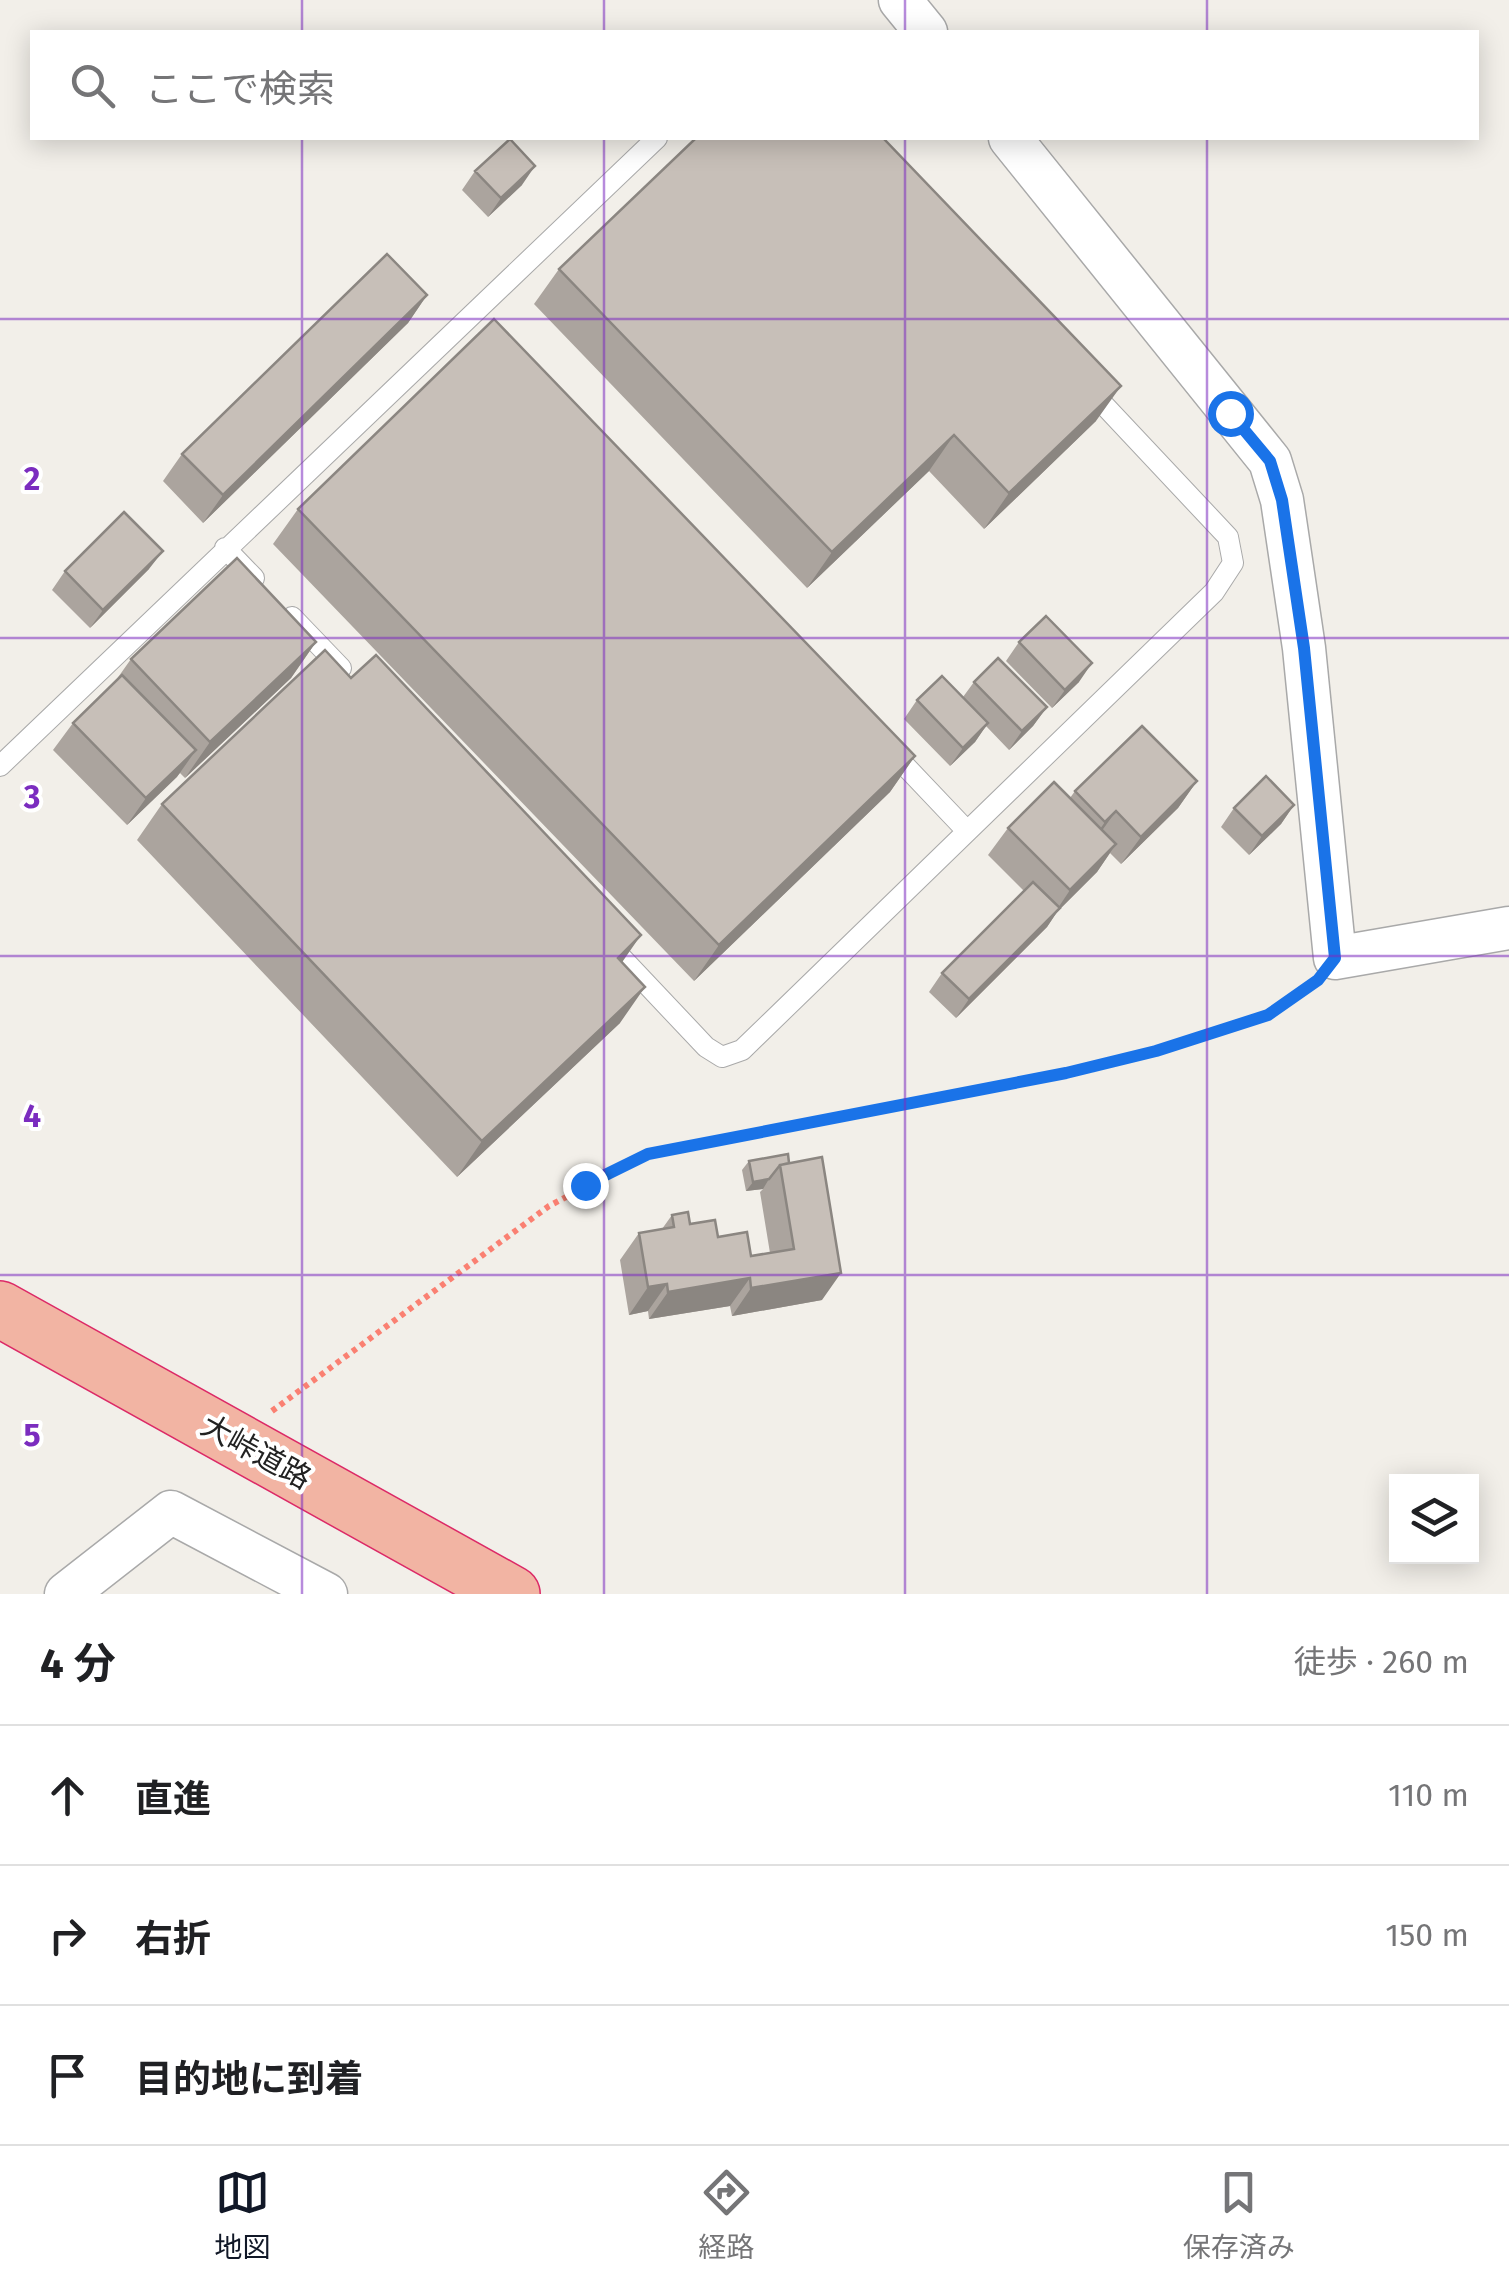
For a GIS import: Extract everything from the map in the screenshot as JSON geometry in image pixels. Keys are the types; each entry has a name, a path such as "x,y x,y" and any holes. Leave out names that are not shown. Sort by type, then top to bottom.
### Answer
{"highway":[{"name":"大峠道路","path":"0,1310 512,1594"}],"street":[{"path":"900,0 924,30"},
{"path":"1012,140 1270,461 1282,500 1304,648 1335,958 1509,928"},
{"path":"66,1594 171,1512 326,1594"}],"lane":[{"path":"0,766 225,548 479,318 654,140"},
{"path":"584,918 706,1046 722,1057 732,1055 749,1044 1214,592 1233,563 1228,537 1066,365"},
{"path":"225,548 363,690"},
{"path":"871,730 968,831"}],"path":[{"path":"238,1442 258,1420 549,1206 616,1167 648,1154 1048,1077 1156,1051 1268,1015 1318,980 1335,958"}],"building":[{"path":"509,140 535,166 501,198 475,171"},
{"path":"694,140 885,140 1121,386 1009,493 954,435 832,552 559,269"},
{"path":"387,254 427,295 223,495 182,454"},
{"path":"494,319 915,756 719,945 298,509"},
{"path":"124,512 163,551 103,610 65,571"},
{"path":"237,558 316,642 210,742 131,659"},
{"path":"1046,616 1092,663 1065,690 1019,642"},
{"path":"325,650 351,678 376,655 641,935 618,958 645,987 482,1141 162,804"},
{"path":"998,658 1047,707 1022,731 974,682"},
{"path":"122,675 196,750 146,798 73,723"},
{"path":"942,676 988,723 963,748 917,700"},
{"path":"1142,726 1197,781 1141,837 1116,811 1105,822 1075,791"},
{"path":"1266,776 1294,805 1262,836 1234,808"},
{"path":"1054,782 1116,844 1070,890 1008,828"},
{"path":"1033,882 1060,908 969,999 942,973"},
{"path":"788,1154 789,1163 780,1165 769,1179 753,1182 749,1161"},
{"path":"822,1157 841,1273 751,1288 750,1278 668,1292 667,1284 648,1287 639,1233 674,1227 672,1215 688,1212 690,1224 715,1220 718,1237 747,1232 751,1256 794,1249 780,1165"}],"route":[{"path":"585,1185 648,1154 1066,1073 1156,1051 1268,1015 1318,980 1335,958 1304,648 1282,500 1270,461 1230,413"}]}
